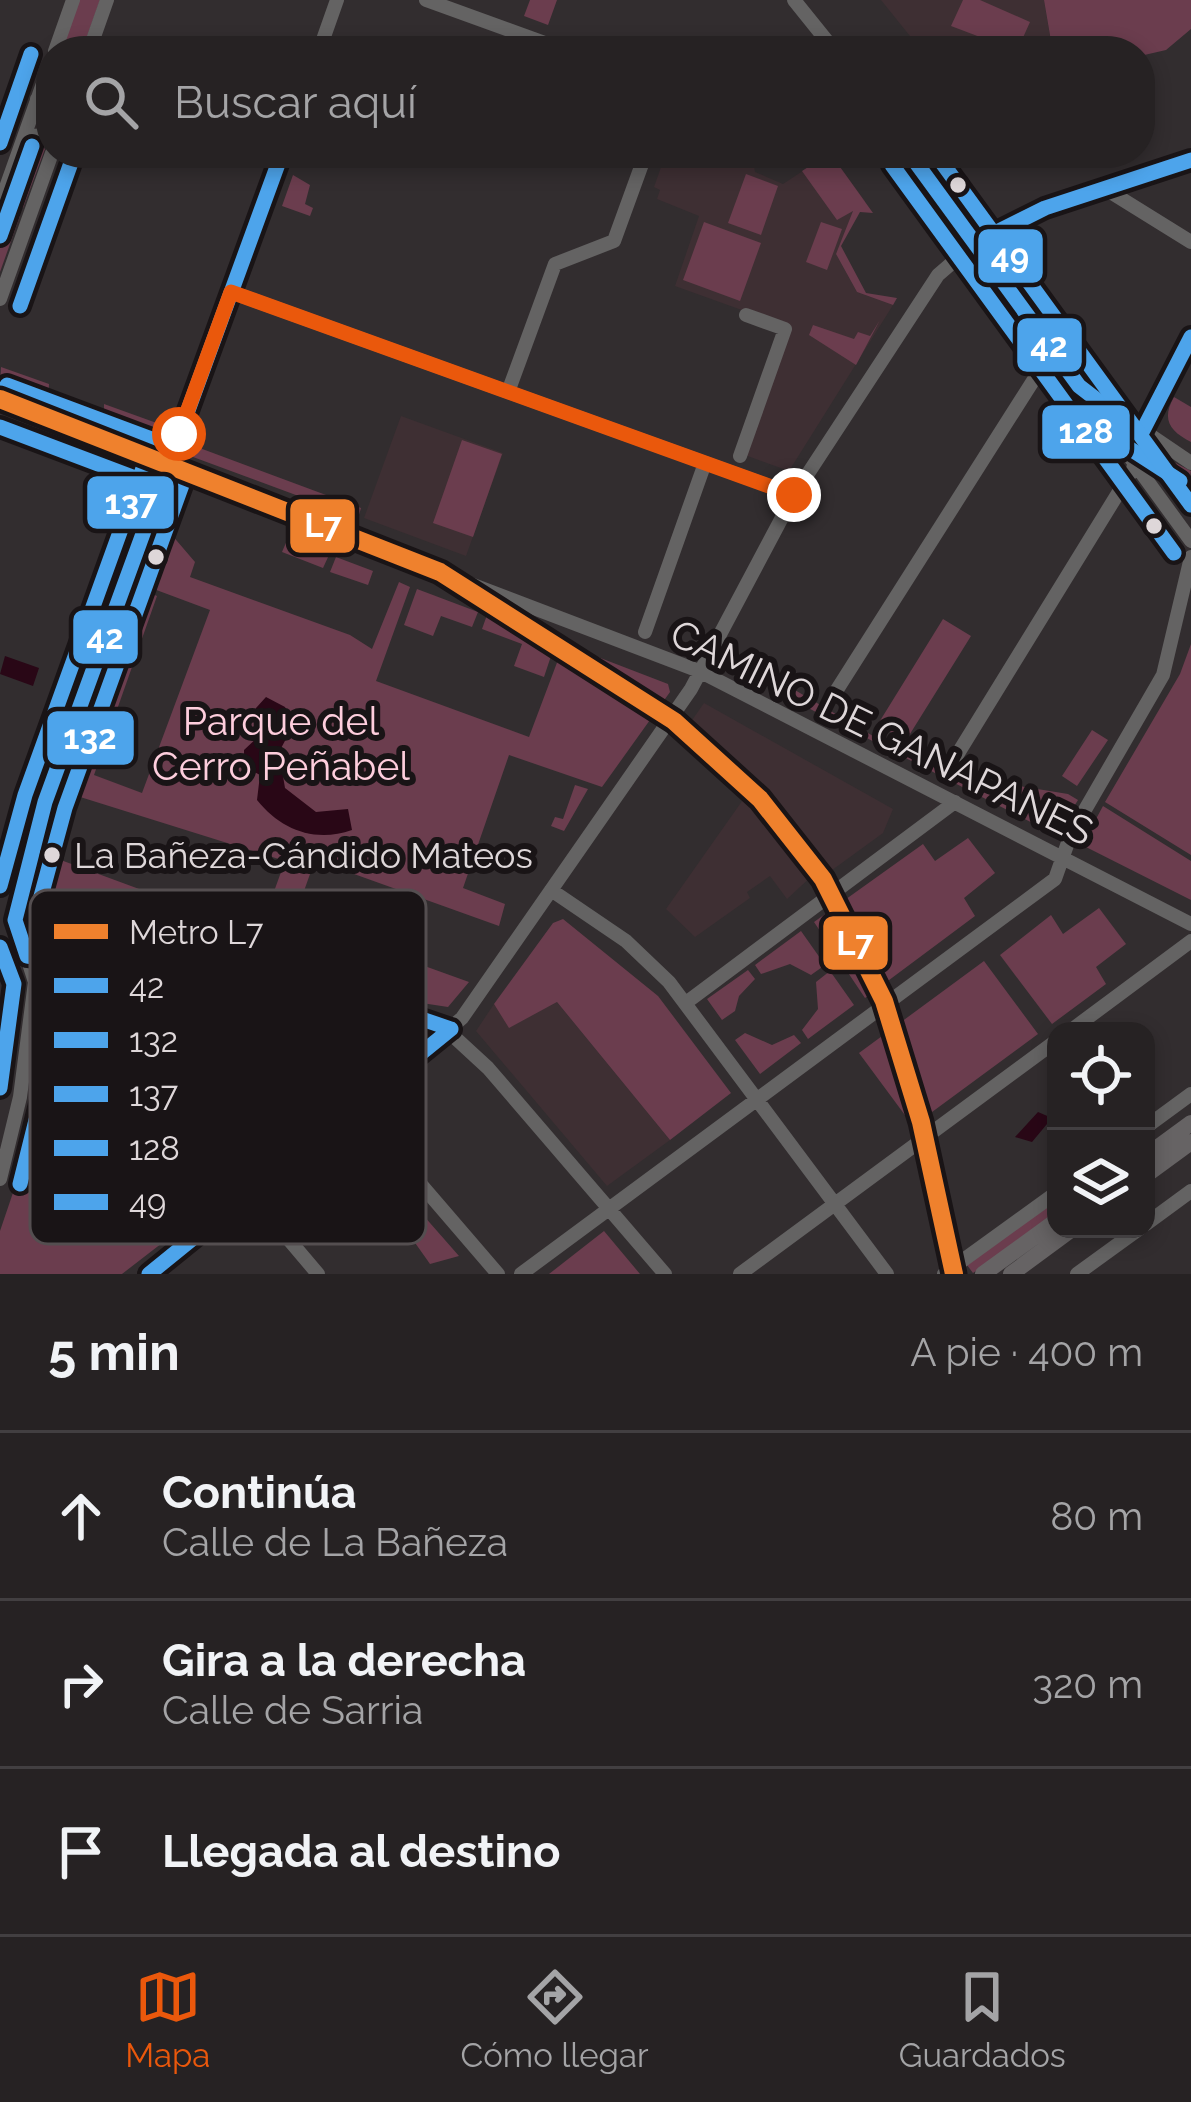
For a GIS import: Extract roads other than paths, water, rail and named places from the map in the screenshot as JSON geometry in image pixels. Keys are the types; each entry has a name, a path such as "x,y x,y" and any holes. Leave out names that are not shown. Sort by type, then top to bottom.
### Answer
{"main road":[{"path":"1155,1149 1191,1123"},
{"path":"1155,1168 1191,1142"},
{"path":"983,1274 1047,1228"},
{"path":"1011,1274 1060,1238"}],"street":[{"path":"61,36 74,0"},
{"path":"94,36 107,0"},
{"path":"324,36 337,0"},
{"path":"426,0 526,36"},
{"path":"802,5 824,36"},
{"path":"0,204 36,102"},
{"path":"24,137 36,136"},
{"path":"426,1051 451,1029 551,890 699,670 794,495 925,292 975,243 1045,208 1191,160"},
{"path":"0,299 47,168"},
{"path":"30,966 15,920 31,849 276,168"},
{"path":"508,392 555,264 614,241 641,168"},
{"path":"921,168 1079,386 1133,469 1191,542"},
{"path":"1104,188 1191,242"},
{"path":"231,292 794,495"},
{"path":"740,456 785,329 746,315"},
{"path":"957,755 1133,469 1141,434 1191,337"},
{"path":"832,696 1052,351"},
{"path":"1079,386 1141,434 1191,463"},
{"name":"CAMINO DE GANAPANES","path":"0,405 699,670 1191,924"},
{"path":"645,632 705,464"},
{"path":"521,1274 1055,879 1162,675 1189,586 1191,557"},
{"path":"687,1002 955,802"},
{"path":"551,890 626,941 687,1002 887,1274"},
{"path":"1082,1022 1191,941"},
{"path":"0,946 30,956"},
{"path":"426,1021 451,1029 665,1274"},
{"path":"0,1179 30,1033"},
{"path":"740,1274 1047,1048"},
{"path":"1155,1120 1191,1094"},
{"path":"426,1190 499,1274"},
{"path":"1155,1217 1191,1191"},
{"path":"944,1274 1047,1199"},
{"path":"1077,1274 1126,1238"},
{"path":"149,1274 188,1244"},
{"path":"293,1244 318,1274"}],"metro line":[{"name":"L7","path":"0,399 440,572 674,721 760,799 823,879 884,1001 921,1122 954,1274"}],"place":[{"name":"La Bañeza-Cándido Mateos","path":"52,855"}],"park label":[{"name":"Parque del Cerro Peñabel","path":"281,744"}]}
